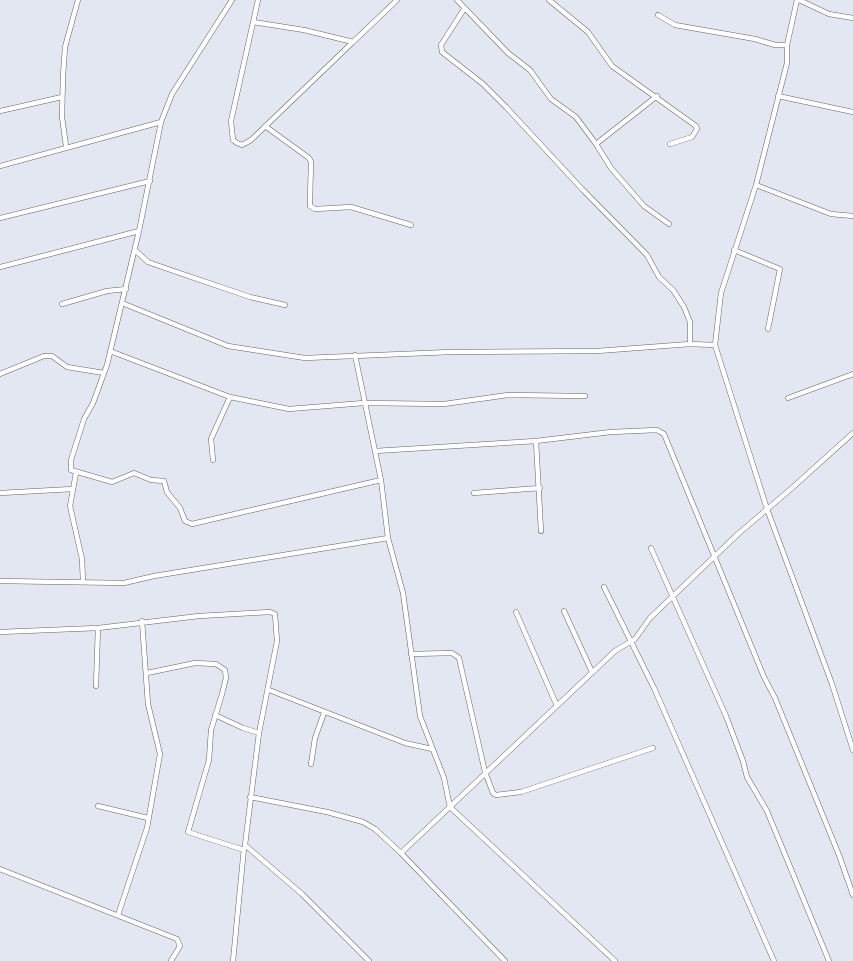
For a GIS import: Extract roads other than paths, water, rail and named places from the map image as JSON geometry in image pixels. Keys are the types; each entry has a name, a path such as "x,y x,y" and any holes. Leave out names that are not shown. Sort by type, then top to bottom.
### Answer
{"street":[{"path":"66,146 62,117 65,48 78,0"},
{"path":"232,0 172,94 161,122 135,250 110,351 93,403 84,419 71,460 71,470 112,482 134,473 151,480 164,480 167,492 180,508 185,521 192,524 381,480"},
{"path":"258,0 231,121 233,140 242,145 247,144 397,0"},
{"path":"457,0 508,53 530,70 551,99 576,117 611,168 632,193 644,206 669,224"},
{"path":"549,0 588,32 612,66 657,96 698,129 692,137 670,144"},
{"path":"853,18 829,14 798,0 788,45 787,64 756,185 720,293 715,345 766,509 832,684 853,750"},
{"path":"464,8 441,45 442,52 482,84 506,107 582,189 648,255 658,277 673,290 684,307 690,322 690,344"},
{"path":"658,15 675,25 755,38 775,45 788,45"},
{"path":"253,22 304,30 353,42"},
{"path":"596,144 657,96"},
{"path":"778,96 853,112"},
{"path":"0,111 62,97"},
{"path":"0,166 66,146 161,122"},
{"path":"265,126 311,162 310,206 315,209 351,207 411,225"},
{"path":"0,218 150,181"},
{"path":"756,185 831,214 853,216"},
{"path":"0,267 139,231"},
{"path":"135,250 148,262 250,297 285,305"},
{"path":"734,250 780,269 768,329"},
{"path":"62,304 107,291 126,289"},
{"path":"122,303 228,346 305,358 355,355 597,351 690,344 715,345"},
{"path":"110,351 230,397 289,409 364,403 444,404 508,395 585,396"},
{"path":"355,355 381,480 388,538 403,593 420,716 444,778 450,807 615,961"},
{"path":"0,374 44,356 52,356 67,367 104,373"},
{"path":"788,398 853,374"},
{"path":"212,460 211,439 230,397"},
{"path":"375,451 536,441 611,432 660,431 665,437 764,678 775,698 839,855 853,895"},
{"path":"401,852 592,672 623,644 635,638 650,618 714,557 853,432"},
{"path":"536,441 541,531"},
{"path":"76,473 70,506 82,559 83,582"},
{"path":"474,493 540,488"},
{"path":"0,493 72,489"},
{"path":"0,581 124,582 388,538"},
{"path":"651,548 726,716 744,761 748,778 767,811 829,961"},
{"path":"604,587 654,688 774,961"},
{"path":"564,611 592,672"},
{"path":"0,632 98,628 142,621 270,612 275,614 277,641 269,690 259,733 250,797 233,961"},
{"path":"516,612 557,706"},
{"path":"118,915 148,818 160,754 148,704 142,621"},
{"path":"96,686 98,628"},
{"path":"411,654 452,653 459,658 485,772 493,793 502,796 521,792 654,748"},
{"path":"147,673 188,664 222,666 226,678 210,730 209,760 188,832 244,848 302,894 369,961"},
{"path":"269,690 324,713 406,742 432,749"},
{"path":"311,764 315,738 324,713"},
{"path":"215,715 259,733"},
{"path":"250,797 327,812 363,822 375,829 401,852 505,961"},
{"path":"98,806 148,818"},
{"path":"0,869 179,940 180,946 170,961"}]}
